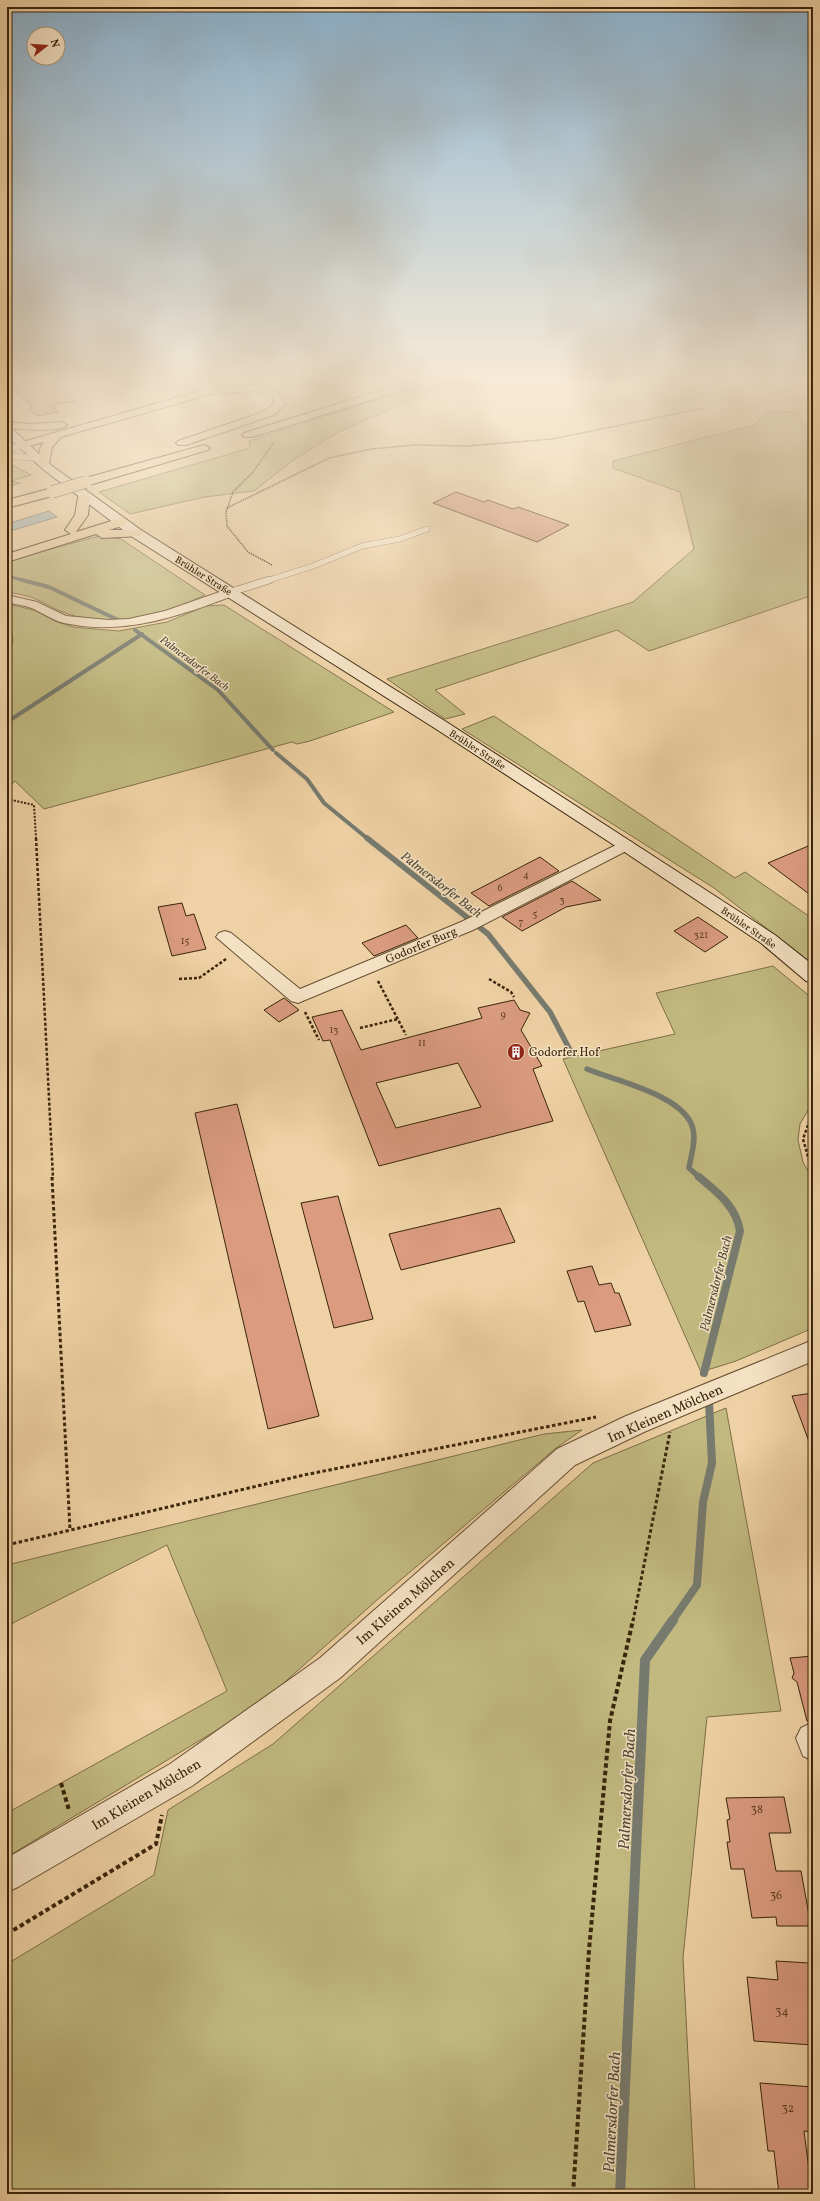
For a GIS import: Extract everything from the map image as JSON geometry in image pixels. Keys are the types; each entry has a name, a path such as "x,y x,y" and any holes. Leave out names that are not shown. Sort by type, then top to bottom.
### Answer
{"highway":[{"path":"7,492 31,486"},
{"path":"7,504 73,486"},
{"path":"71,530 81,519 84,512 84,496"},
{"path":"7,548 71,530 118,520"},
{"path":"63,542 118,520"},
{"path":"7,558 63,542 104,534 136,533"}],"main road":[{"name":"Brühler Straße","path":"71,486 136,533 626,845 768,939 813,976"}],"street":[{"path":"7,599 29,603 63,619 86,624 107,625 151,620 173,614 230,592"},
{"name":"Godorfer Burg","path":"298,997 472,923 626,845"},
{"path":"225,938 298,997"},
{"name":"Im Kleinen Mölchen","path":"7,1876 182,1774 330,1668 566,1457 636,1424 813,1350"}],"lane":[{"path":"230,592 313,566 362,546 400,539 427,529"}],"path":[{"path":"239,486 233,492 227,508 227,526 248,552 287,573"},
{"path":"227,508 270,486"},
{"path":"7,799 34,805 70,1530"},
{"path":"178,979 187,981 202,978 239,948"},
{"path":"371,966 406,1035"},
{"path":"489,980 511,992 514,997"},
{"path":"298,997 319,1040"},
{"path":"360,1028 398,1019"},
{"path":"813,1111 803,1139 813,1174"},
{"path":"573,2194 589,1950 610,1721 630,1634 672,1426 690,1401"},
{"path":"7,1545 304,1475 593,1416 600,1418"}],"shaded area":[{"path":"121,486 261,486 254,491 205,497 130,514 99,492"},
{"path":"662,486 813,486 813,595 649,651 617,630 435,690 465,714 445,719 387,679 633,602 694,549 680,492"},
{"path":"49,511 57,517 7,532 7,524"},
{"path":"99,536 121,539 205,595 172,609 155,614 138,618 102,620 68,614 31,597 7,592 7,561"},
{"path":"7,604 34,610 57,622 73,627 119,631 167,622 206,606 224,605 394,712 310,741 297,744 292,742 44,809 15,781 7,788 7,667 13,640"},
{"path":"494,716 735,878 745,872 813,919 813,964 714,888 462,729"},
{"path":"773,966 813,999 813,1102 800,1124 798,1140 803,1162 813,1180 813,1328 736,1361 701,1372 563,1059 675,1034 656,993"},
{"path":"726,1408 781,1711 707,1717 683,1958 695,2194 7,2194 7,1964 154,1875 168,1810 273,1744 593,1463"},
{"path":"582,1430 556,1448 377,1600 260,1704 7,1857 7,1813 227,1691 167,1545 7,1626 7,1565 544,1434"}],"building":[{"path":"456,492 484,502 488,500 513,509 518,507 569,525 537,542 433,503"},
{"path":"813,844 813,897 768,863"},
{"path":"540,857 559,871 489,906 471,893"},
{"path":"572,881 601,900 566,907 522,931 502,917"},
{"path":"182,903 186,916 194,914 206,949 172,956 158,907"},
{"path":"698,917 728,937 705,952 674,931"},
{"path":"406,925 418,938 374,956 362,943"},
{"path":"284,998 299,1010 279,1022 264,1010"},
{"path":"514,1000 520,1010 530,1013 521,1030 542,1066 533,1069 553,1121 379,1166 330,1040 323,1041 312,1017 342,1010 361,1050 482,1018 478,1008","holes":["458,1063 481,1107 396,1128 376,1083"]},
{"path":"237,1104 319,1416 268,1429 195,1113"},
{"path":"338,1196 373,1319 334,1328 301,1203"},
{"path":"500,1208 515,1242 401,1270 389,1234"},
{"path":"592,1266 599,1285 611,1283 615,1293 619,1293 631,1325 595,1332 584,1301 578,1302 567,1271"},
{"path":"813,1393 813,1447 811,1447 792,1396"},
{"path":"813,1656 813,1720 807,1721 797,1682 792,1678 794,1673 790,1658"},
{"path":"784,1797 791,1833 769,1833 776,1871 801,1871 811,1926 777,1926 776,1917 752,1918 744,1869 731,1869 727,1842 730,1842 727,1820 730,1819 726,1798"},
{"path":"776,1961 809,1963 813,1982 813,2045 754,2041 747,1977 778,1980"},
{"path":"760,2083 813,2087 813,2132 804,2131 810,2177 813,2177 813,2194 779,2194 774,2151 768,2151"}],"waterway":[{"name":"Palmersdorfer Bach","path":"7,576 26,581"},
{"name":"Palmersdorfer Bach","path":"22,580 49,587 118,620"},
{"name":"Palmersdorfer Bach","path":"135,630 141,635"},
{"path":"7,722 141,635"},
{"name":"Palmersdorfer Bach","path":"141,635 218,690 273,750"},
{"name":"Palmersdorfer Bach","path":"276,753 307,779 324,803 368,839"},
{"name":"Palmersdorfer Bach","path":"367,838 488,934 550,1012 571,1052"},
{"name":"Palmersdorfer Bach","path":"587,1069 648,1091 677,1107 687,1117 693,1129 694,1144 689,1168 700,1178"},
{"name":"Palmersdorfer Bach","path":"699,1177 725,1200 738,1222 740,1231 704,1373"},
{"name":"Palmersdorfer Bach","path":"672,1621 697,1585 703,1502 712,1463 709,1402"},
{"name":"Palmersdorfer Bach","path":"620,2194 645,1660 673,1620"}],"place":[{"name":"Godorfer Hof","path":"516,1052"}]}
